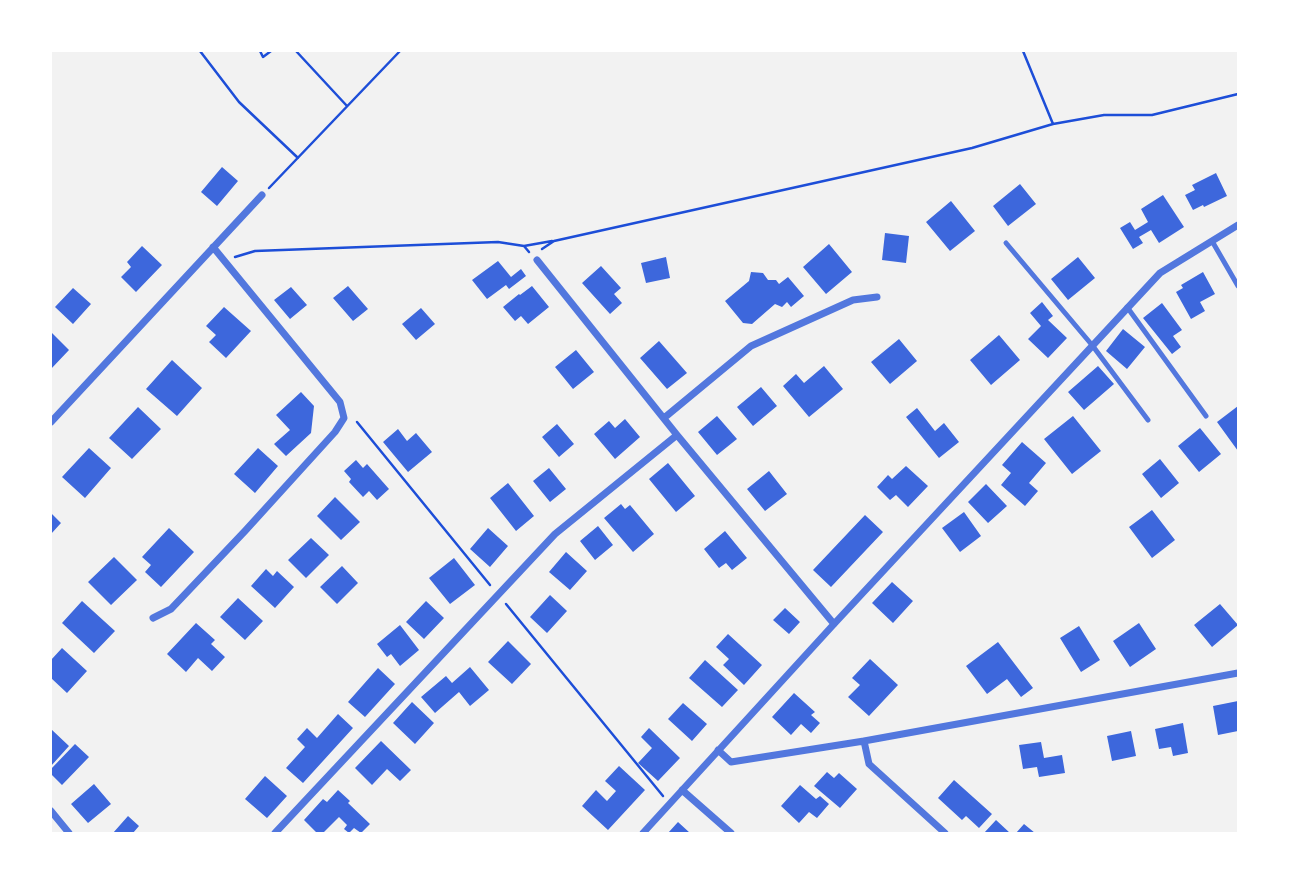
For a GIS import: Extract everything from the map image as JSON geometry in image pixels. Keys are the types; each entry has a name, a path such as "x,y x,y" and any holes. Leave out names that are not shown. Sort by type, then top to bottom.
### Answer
{"street":[{"path":"51,422 262,195"},
{"path":"643,833 1160,273 1238,226"},
{"path":"153,618 171,609 199,580 335,432 344,418 340,402 213,247"},
{"path":"537,260 677,435 834,624"},
{"path":"664,418 751,346 853,300 877,297"},
{"path":"275,833 555,534 677,435"},
{"path":"718,750 731,762 864,741 1238,673"},
{"path":"864,741 869,764 945,833"},
{"path":"682,790 732,833"},
{"path":"51,811 69,833"}],"lane":[{"path":"1212,241 1238,286"},
{"path":"1006,243 1092,345 1148,420"},
{"path":"1127,307 1206,416"}],"path":[{"path":"200,51 239,102 298,158"},
{"path":"260,51 263,57 271,51"},
{"path":"296,51 347,106"},
{"path":"262,195 400,51"},
{"path":"1023,51 1053,124"},
{"path":"225,260 256,251 498,242 524,246 972,148 1053,124 1104,115 1152,115 1238,94"},
{"path":"524,246 537,260 542,249 554,241"},
{"path":"344,418 361,427 670,805"}],"building":[{"path":"222,167 238,181 217,206 201,192"},
{"path":"1216,173 1227,196 1193,210 1185,195 1195,190 1192,185"},
{"path":"1020,184 1036,204 1008,226 993,206"},
{"path":"1163,195 1184,227 1159,243 1151,230 1139,237 1143,243 1133,249 1120,228 1130,222 1135,230 1148,222 1141,209"},
{"path":"951,201 975,231 950,251 926,222"},
{"path":"885,233 909,236 906,263 882,260"},
{"path":"829,244 852,272 826,294 803,267"},
{"path":"142,246 162,265 136,292 121,277 131,267 127,262"},
{"path":"666,257 670,278 646,283 641,263"},
{"path":"1078,257 1095,278 1068,300 1051,279"},
{"path":"498,261 511,277 521,269 526,276 509,289 506,285 487,299 472,280"},
{"path":"601,266 621,288 614,294 622,303 610,314 582,283"},
{"path":"751,272 763,273 768,280 776,280 779,284 788,277 804,296 791,307 787,302 782,307 775,304 752,324 743,323 725,301 749,281"},
{"path":"1203,272 1215,294 1200,302 1205,311 1191,319 1176,292 1183,288 1181,285"},
{"path":"348,286 368,309 353,321 333,298"},
{"path":"532,286 549,307 528,324 521,316 515,321 503,307"},
{"path":"291,287 307,305 290,319 274,300"},
{"path":"73,288 91,304 73,324 55,307"},
{"path":"1042,302 1053,316 1048,320 1067,338 1048,358 1028,339 1041,326 1030,313"},
{"path":"1162,303 1182,330 1173,336 1181,347 1172,354 1143,318"},
{"path":"224,307 251,331 226,358 209,342 216,335 206,326"},
{"path":"421,308 435,324 416,340 402,324"},
{"path":"1123,329 1145,347 1127,369 1106,351"},
{"path":"51,332 69,350 51,369"},
{"path":"999,335 1020,360 991,385 970,360"},
{"path":"899,339 917,361 890,384 871,362"},
{"path":"659,341 687,373 667,389 640,358"},
{"path":"576,350 594,372 573,389 555,367"},
{"path":"172,360 202,388 177,416 146,389"},
{"path":"824,366 843,389 809,417 783,386 796,374 804,383"},
{"path":"1098,366 1114,384 1084,410 1068,392"},
{"path":"761,387 777,406 753,426 737,407"},
{"path":"301,392 314,406 311,433 286,456 274,444 290,430 276,415"},
{"path":"1238,406 1238,451 1217,422"},
{"path":"138,407 161,429 132,459 109,438"},
{"path":"917,408 935,431 944,423 959,442 939,458 906,417"},
{"path":"717,416 737,439 717,455 698,432"},
{"path":"1073,416 1101,451 1072,474 1044,439"},
{"path":"625,419 640,437 615,459 594,434 609,421 615,428"},
{"path":"557,424 574,444 559,457 542,437"},
{"path":"1200,428 1221,454 1199,472 1178,446"},
{"path":"398,429 407,441 416,433 432,452 408,472 383,442"},
{"path":"1022,442 1046,463 1029,483 1038,491 1025,506 1001,485 1011,473 1002,465"},
{"path":"89,448 111,468 85,498 62,477"},
{"path":"258,448 278,466 255,493 234,474"},
{"path":"1160,459 1179,483 1161,498 1142,474"},
{"path":"356,460 363,468 367,464 389,489 377,500 369,491 363,497 349,482 351,479 344,471"},
{"path":"668,463 695,496 676,512 649,479"},
{"path":"906,466 928,486 908,507 896,495 890,500 877,487 888,475 892,479"},
{"path":"549,468 566,489 550,502 533,481"},
{"path":"769,471 787,494 765,511 747,489"},
{"path":"508,483 534,516 516,531 490,498"},
{"path":"986,484 1007,506 988,523 968,502"},
{"path":"335,497 360,522 341,540 317,516"},
{"path":"621,504 625,509 630,505 654,534 633,552 604,518"},
{"path":"1152,510 1175,540 1152,558 1129,527"},
{"path":"964,512 981,536 960,552 942,528"},
{"path":"51,513 61,523 51,534"},
{"path":"865,515 883,532 831,587 813,570"},
{"path":"598,526 613,545 595,560 580,541"},
{"path":"169,528 194,552 161,587 145,572 151,565 142,557"},
{"path":"488,528 508,546 490,567 470,549"},
{"path":"725,531 747,558 732,570 726,563 719,568 704,549"},
{"path":"311,538 329,555 306,578 288,560"},
{"path":"566,552 587,571 570,590 549,572"},
{"path":"114,557 137,580 111,605 88,582"},
{"path":"454,558 475,585 450,604 429,578"},
{"path":"342,566 358,583 337,604 320,587"},
{"path":"266,569 273,576 277,571 294,587 275,608 251,586"},
{"path":"892,582 913,601 893,623 872,603"},
{"path":"550,595 567,611 547,633 530,617"},
{"path":"238,598 263,621 245,640 220,617"},
{"path":"82,601 115,631 94,653 62,623"},
{"path":"426,601 444,618 424,639 406,622"},
{"path":"1220,604 1238,625 1212,647 1194,625"},
{"path":"785,608 800,622 789,634 773,620"},
{"path":"196,623 215,640 211,644 225,657 212,671 198,658 186,672 167,654"},
{"path":"1139,623 1156,649 1130,667 1113,641"},
{"path":"400,625 419,650 400,666 391,654 387,657 377,644"},
{"path":"1079,626 1100,660 1081,672 1060,638"},
{"path":"728,634 762,665 744,685 723,665 729,659 716,647"},
{"path":"508,641 531,664 512,684 488,662"},
{"path":"998,642 1033,688 1021,697 1007,679 987,694 966,666"},
{"path":"62,648 87,671 67,693 51,678 51,660"},
{"path":"870,659 898,685 869,716 848,697 860,685 852,678"},
{"path":"705,660 738,690 722,707 689,678"},
{"path":"470,667 489,690 470,706 459,692 435,713 421,697 446,676 452,683"},
{"path":"378,668 395,684 365,717 348,702"},
{"path":"794,693 815,712 811,715 820,723 811,733 801,724 791,735 772,717"},
{"path":"1238,701 1238,731 1218,735 1213,706"},
{"path":"412,702 434,723 415,744 393,723"},
{"path":"683,703 707,724 692,741 668,719"},
{"path":"338,714 353,728 303,783 286,768 305,747 297,739 307,728 317,738"},
{"path":"1183,723 1188,753 1173,756 1171,747 1159,749 1155,729"},
{"path":"649,728 680,758 658,781 638,763 652,748 641,737"},
{"path":"51,729 69,746 51,766"},
{"path":"1131,731 1136,756 1112,761 1107,736"},
{"path":"381,741 411,770 400,781 387,769 372,785 355,768"},
{"path":"1041,742 1044,758 1062,755 1065,773 1039,777 1037,767 1023,769 1019,745"},
{"path":"75,744 89,757 62,785 51,774 51,769"},
{"path":"619,766 645,790 608,830 582,806 596,790 607,801 616,791 605,781"},
{"path":"827,772 834,778 839,773 857,789 840,808 814,786"},
{"path":"265,776 287,796 267,818 245,799"},
{"path":"954,780 992,814 979,828 966,816 962,820 938,798"},
{"path":"94,784 111,804 88,823 71,804"},
{"path":"800,785 816,799 820,796 829,804 817,818 809,812 799,823 781,806"},
{"path":"338,790 370,824 361,833 354,828 349,833 344,829 347,825 339,817 323,833 317,833 304,820 323,799 327,802"},
{"path":"128,816 139,826 133,833 113,833"},
{"path":"996,820 1010,833 984,833"},
{"path":"678,822 690,833 668,833"},
{"path":"1024,824 1035,833 1016,833"}]}
